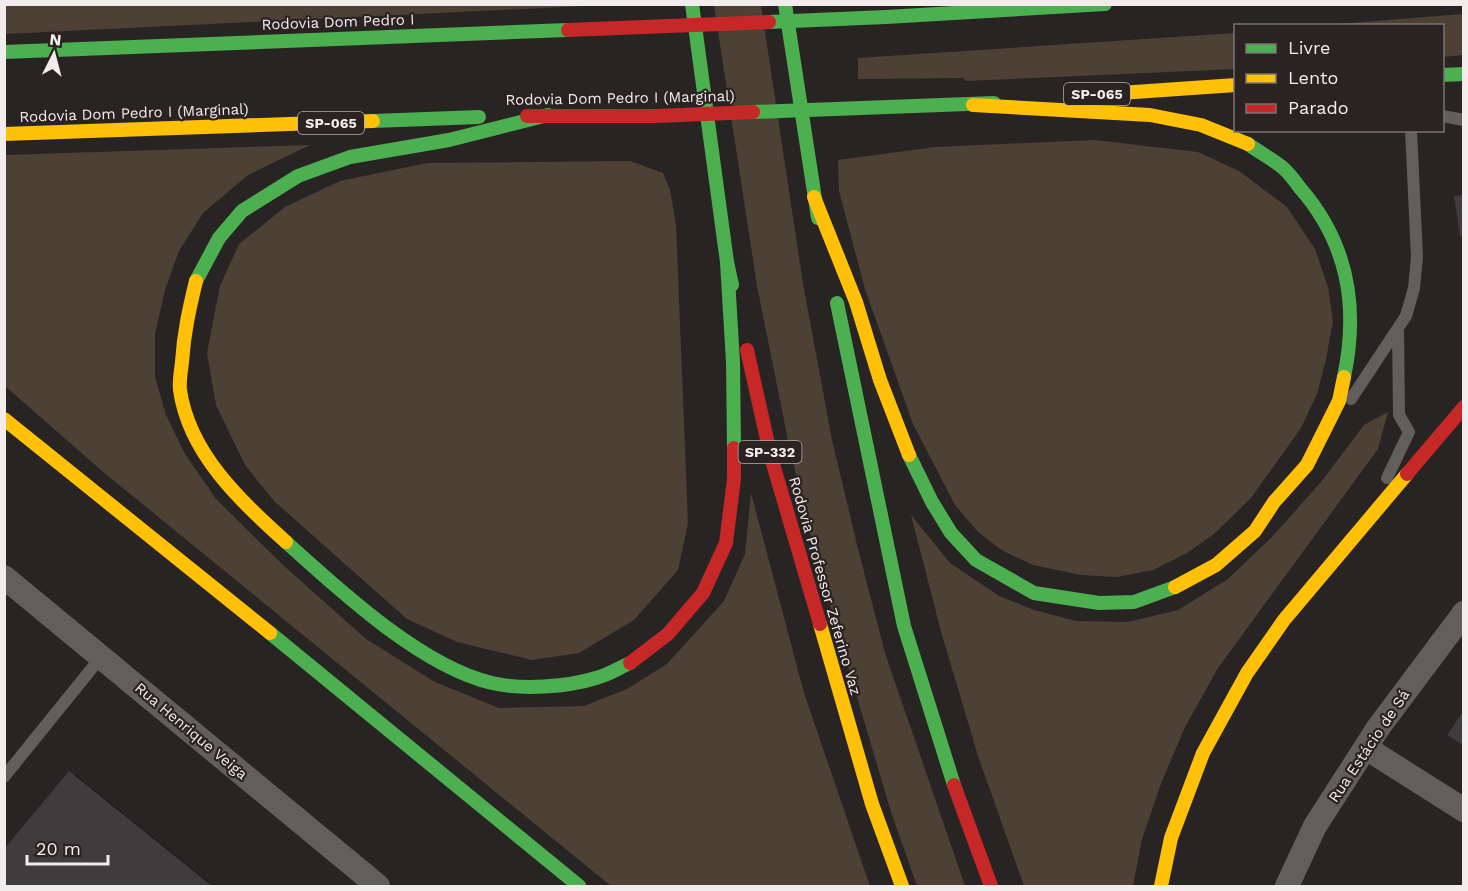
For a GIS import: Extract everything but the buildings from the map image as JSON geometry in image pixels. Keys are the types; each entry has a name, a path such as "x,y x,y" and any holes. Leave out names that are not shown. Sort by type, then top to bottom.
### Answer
{"highway":[{"name":"Rodovia Professor Zeferino Vaz","path":"692,4 727,262 774,468 872,804 902,886"},
{"path":"785,4 814,197 904,626 958,798 991,886"},
{"name":"Rodovia Dom Pedro I","path":"4,52 886,17 1105,4"},
{"path":"1444,75 1464,74"},
{"name":"Rodovia Dom Pedro I (Marginal)","path":"4,134 548,115 657,116 966,105 1234,85"},
{"path":"814,197 856,302 884,391 910,457 932,502 951,533 976,560 1034,593 1099,603 1134,602 1190,581 1216,565 1255,531 1274,502 1307,465 1339,400 1347,363 1351,325 1347,283 1339,248 1316,206 1283,168 1247,144 1201,125 1150,115 966,105"},
{"path":"548,115 449,140 350,157 298,176 242,210 219,238 197,278 185,326 180,388 188,423 205,454 243,503 310,564 390,630 443,665 492,683 530,686 564,685 597,678 630,663 668,634 703,593 726,543 734,479 734,362 727,262"},
{"path":"1161,886 1171,838 1203,753 1247,674 1284,620 1464,407"},
{"path":"4,420 579,886"}],"street":[{"name":"Rua Henrique Veiga","path":"4,576 378,886"},
{"name":"Rua Estácio de Sá","path":"1287,886 1315,826 1378,728 1464,613"},
{"path":"1366,748 1464,810"}],"lane":[{"path":"1174,88 1225,99"},
{"path":"1444,116 1464,120"},
{"path":"1307,465 1406,316 1414,288 1417,257 1411,132"},
{"path":"1365,523 1409,432 1399,415 1398,331"},
{"path":"4,777 101,657"}],"shaded area":[{"path":"5,4 604,5 5,34"},
{"path":"714,5 761,5 803,284 832,440 885,653 965,886 917,886 891,812 816,558 789,445 757,286"},
{"path":"1463,14 1463,55 1444,57 1444,24 1338,24"},
{"path":"1234,33 1234,69 966,81 963,78 858,79 858,58"},
{"path":"1094,140 1198,152 1239,171 1287,207 1315,249 1328,287 1333,321 1317,394 1301,428 1251,498 1214,534 1187,553 1153,570 1117,577 1081,575 1033,565 1003,551 978,532 955,505 913,424 865,289 839,191 838,160 935,147"},
{"path":"310,145 248,175 203,213 179,251 165,290 155,334 155,377 166,415 185,454 216,499 283,565 366,639 435,682 499,708 584,706 627,689 667,664 724,601 745,554 751,493 804,693 870,886 611,886 102,471 5,386 5,155"},
{"path":"630,161 663,173 670,190 676,225 688,523 678,570 634,620 579,653 532,660 457,642 407,619 274,501 245,465 216,405 207,353 220,286 239,244 285,207 340,181 427,163"},
{"path":"1388,412 1378,449 1218,668 1185,727 1162,781 1142,839 1133,886 1024,886 978,756 942,635 911,515 950,563 999,596 1034,610 1076,621 1128,622 1178,610 1228,579 1272,537 1321,482 1364,425"}],"traffic: fast":[{"path":"692,4 732,285"},
{"path":"785,4 818,218"},
{"path":"769,22 1105,4"},
{"path":"4,52 568,30"},
{"path":"1444,75 1464,74"},
{"path":"753,112 994,103"},
{"path":"196,281 219,238 242,211 298,176 350,157 449,140 548,115"},
{"path":"373,121 479,117"},
{"path":"1248,144 1285,169 1292,177 1316,209 1339,253 1346,276 1349,300 1350,325 1344,377"},
{"path":"727,262 733,362 734,448"},
{"path":"837,303 904,626 954,785"},
{"path":"909,455 932,502 951,533 976,560 1034,593 1099,603 1134,602 1175,587"},
{"path":"286,542 356,603 410,644 465,674 504,685 544,686 572,684 596,678 630,663"},
{"path":"270,633 579,886"}],"traffic: slow":[{"path":"1091,95 1234,85"},
{"path":"973,105 1150,115 1201,125 1248,144"},
{"path":"4,134 373,121"},
{"path":"814,197 856,302 880,380 909,455"},
{"path":"196,281 185,331 180,380 185,413 194,435 220,475 235,493 286,542"},
{"path":"1175,587 1216,565 1255,531 1274,502 1307,465 1339,401 1344,377"},
{"path":"4,419 270,633"},
{"path":"1161,886 1171,838 1203,753 1247,673 1284,620 1407,474"},
{"path":"820,624 872,804 902,886"}],"traffic: jam":[{"path":"568,30 769,22"},
{"path":"527,116 657,116 753,112"},
{"path":"747,350 771,457 820,624"},
{"path":"1407,474 1464,407"},
{"path":"630,663 668,634 703,593 726,543 734,479 734,448"},
{"path":"954,785 991,886"}]}
